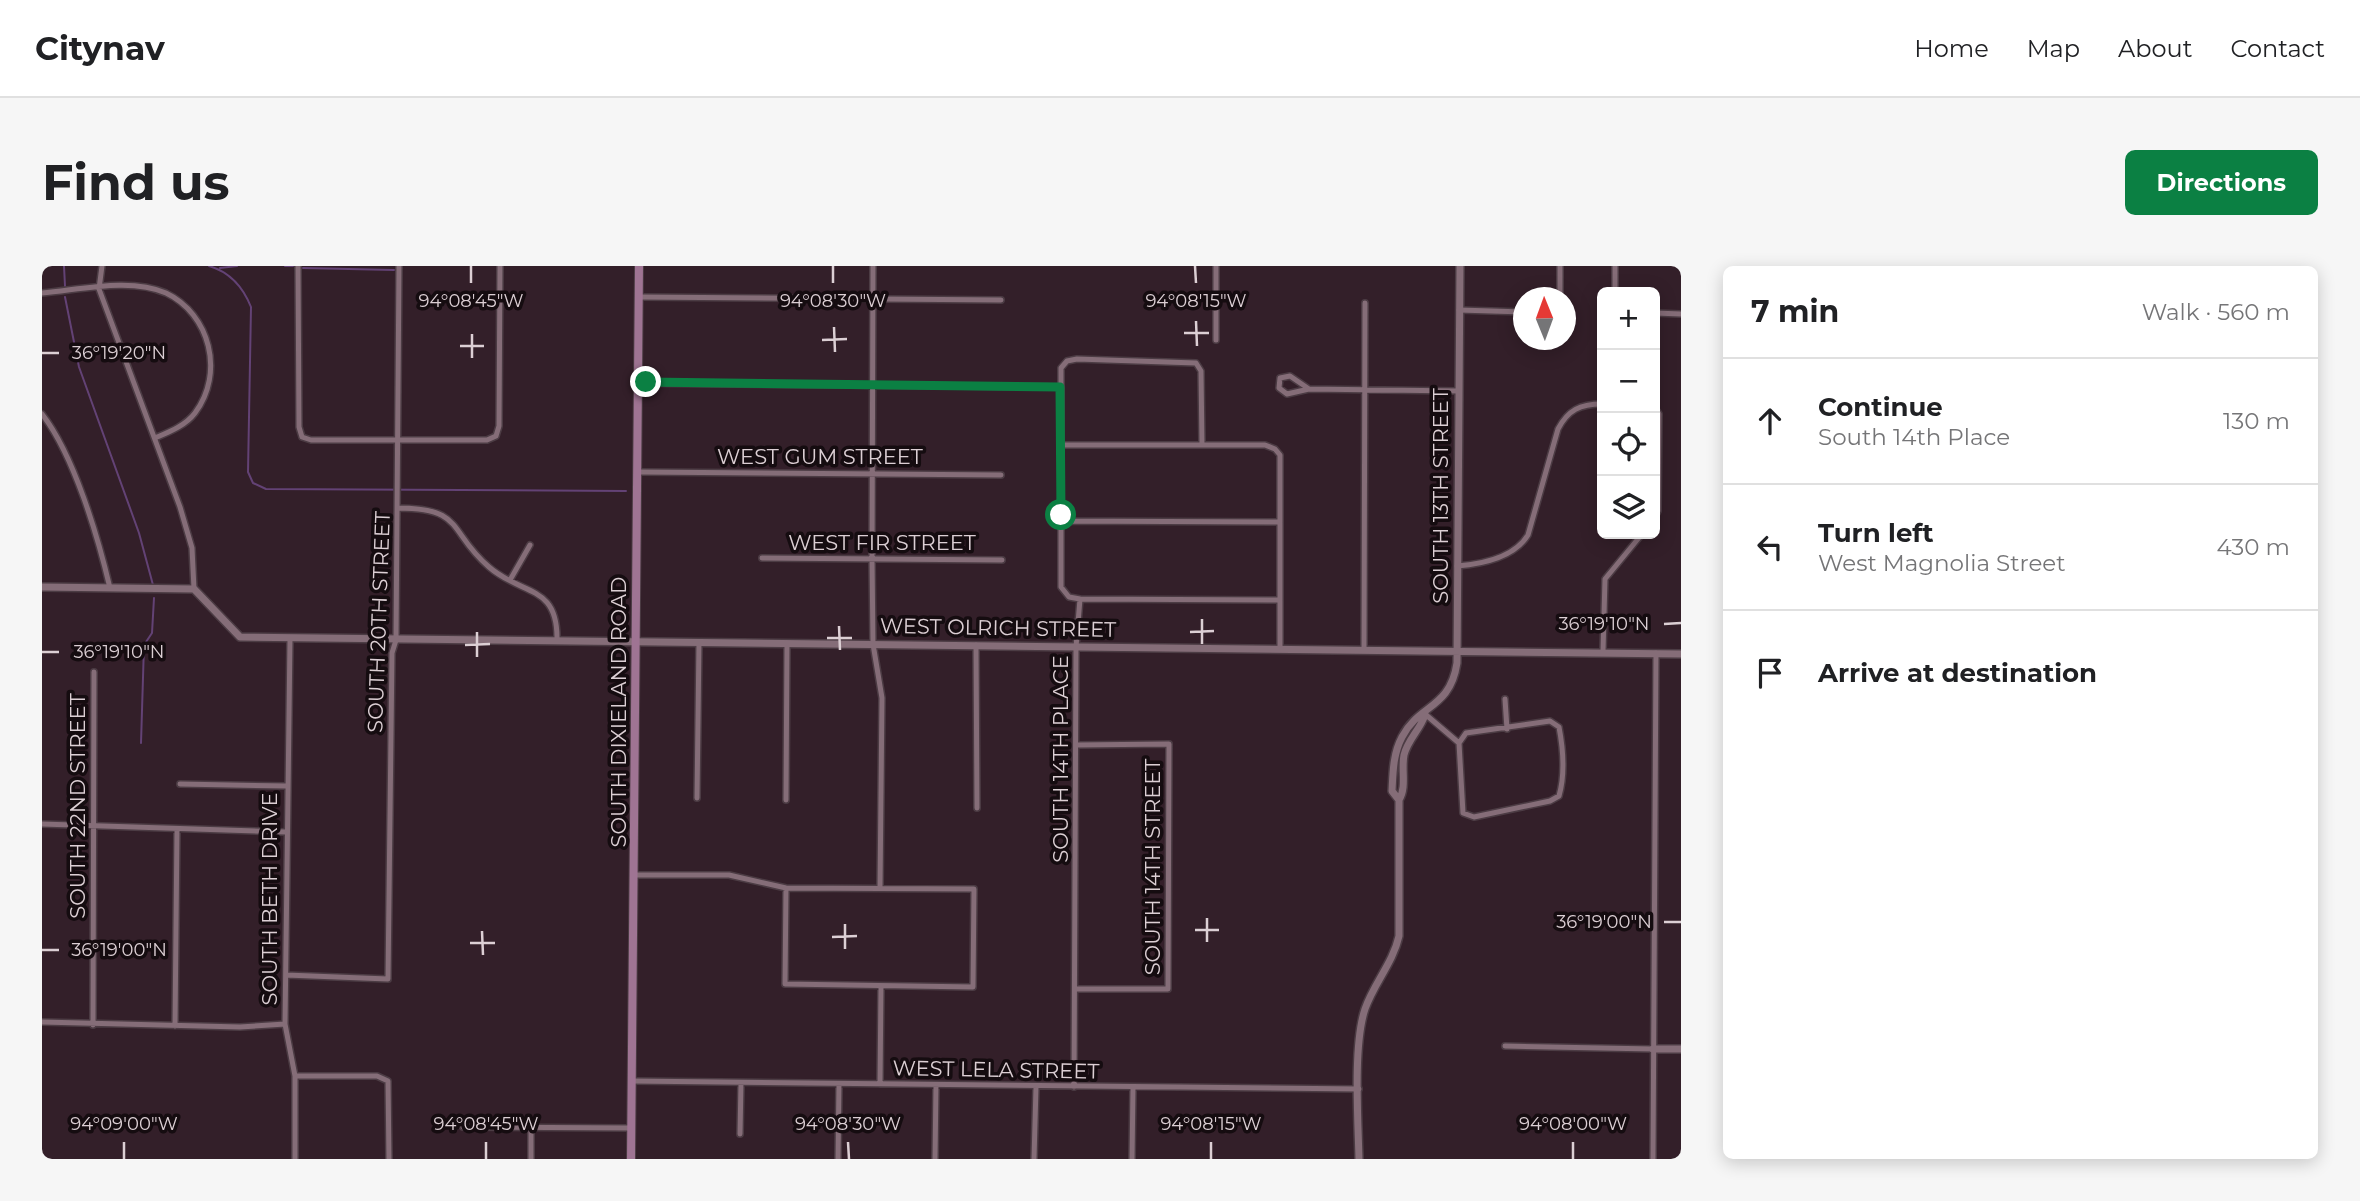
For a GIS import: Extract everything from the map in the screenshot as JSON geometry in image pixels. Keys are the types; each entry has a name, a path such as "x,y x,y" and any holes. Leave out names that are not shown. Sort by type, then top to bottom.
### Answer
{"main road":[{"name":"SOUTH DIXIELAND ROAD","path":"631,1159 636,875 639,266"}],"street":[{"path":"42,587 194,589 192,548 155,438 99,289 102,266"},
{"path":"298,266 299,427 302,437 312,440 399,441 488,440 496,436 499,426 500,266"},
{"name":"SOUTH 20TH STREET","path":"286,975 388,979 391,653 396,640 399,266"},
{"path":"873,266 872,559 873,644 882,698 880,888"},
{"path":"1216,266 1216,340"},
{"name":"SOUTH 13TH STREET","path":"1359,1159 1362,1020 1395,952 1399,936 1399,800 1392,791 1394,761 1403,736 1416,720 1449,690 1455,676 1458,650 1460,266"},
{"path":"1560,266 1560,287"},
{"path":"1615,266 1615,287"},
{"path":"42,293 142,287 165,293 186,306 199,321 209,344 210,379 200,404 179,428 155,438"},
{"path":"639,297 1001,300"},
{"path":"1364,649 1365,303"},
{"path":"1459,310 1513,312"},
{"path":"1660,313 1681,314"},
{"path":"1202,445 1200,368 1188,361 1067,361 1061,368 1060,387 1062,587 1069,597 1080,599 1280,600"},
{"path":"1309,388 1290,376 1280,379 1279,388 1287,394 1309,388 1459,391"},
{"path":"639,383 1060,387"},
{"path":"1457,566 1512,553 1522,546 1528,535 1558,429 1565,415 1577,407 1597,405"},
{"path":"1658,413 1658,476"},
{"path":"42,414 63,447 110,588"},
{"path":"1061,444 1265,445 1275,449 1280,455 1280,648"},
{"name":"WEST GUM STREET","path":"639,472 1001,475"},
{"path":"398,508 426,508 446,517 489,568 543,598 552,607 558,620 557,640"},
{"path":"1061,521 1280,522"},
{"path":"1603,652 1605,579 1638,539"},
{"path":"510,580 530,545"},
{"name":"WEST FIR STREET","path":"762,558 1002,560"},
{"name":"WEST OLRICH STREET","path":"194,589 240,637 1681,654"},
{"name":"SOUTH 14TH PLACE","path":"1073,1087 1076,647 1080,599"},
{"name":"SOUTH BETH DRIVE","path":"290,639 285,1024 295,1076 295,1159"},
{"path":"697,798 699,642"},
{"path":"786,800 787,643"},
{"path":"975,645 978,808"},
{"path":"1653,1159 1656,653"},
{"name":"SOUTH 22ND STREET","path":"93,1025 94,672"},
{"path":"1506,699 1507,729"},
{"path":"1425,714 1459,743"},
{"path":"1550,721 1559,727 1561,738 1562,785 1559,796 1550,801 1474,817 1463,813 1459,743 1466,733 1550,721"},
{"name":"SOUTH 14TH STREET","path":"1075,989 1168,989 1169,744 1076,745"},
{"path":"180,784 287,786"},
{"path":"42,824 286,832"},
{"path":"175,1026 177,829"},
{"path":"636,875 729,875 786,888 974,889 973,987 785,984 786,888"},
{"path":"880,1084 881,987"},
{"path":"42,1022 175,1026 285,1024"},
{"path":"1505,1046 1681,1049"},
{"path":"295,1076 377,1076 388,1081 390,1159"},
{"name":"WEST LELA STREET","path":"632,1081 1359,1089"},
{"path":"740,1134 741,1083"},
{"path":"838,1159 839,1084"},
{"path":"935,1159 936,1085"},
{"path":"1034,1159 1035,1087"},
{"path":"1132,1159 1133,1087"},
{"path":"463,1128 631,1128"},
{"path":"531,1129 531,1159"}],"waterway":[{"path":"64,266 65,286"},
{"path":"209,266 235,281 251,307 248,472 253,483 266,489 626,491"},
{"path":"220,268 237,266"},
{"path":"285,266 293,266"},
{"path":"303,268 394,270"},
{"path":"65,297 79,367 139,533 153,585"},
{"path":"141,743 144,645 152,633 154,598"}],"route":[{"path":"646,382 1060,387 1061,515"}]}
